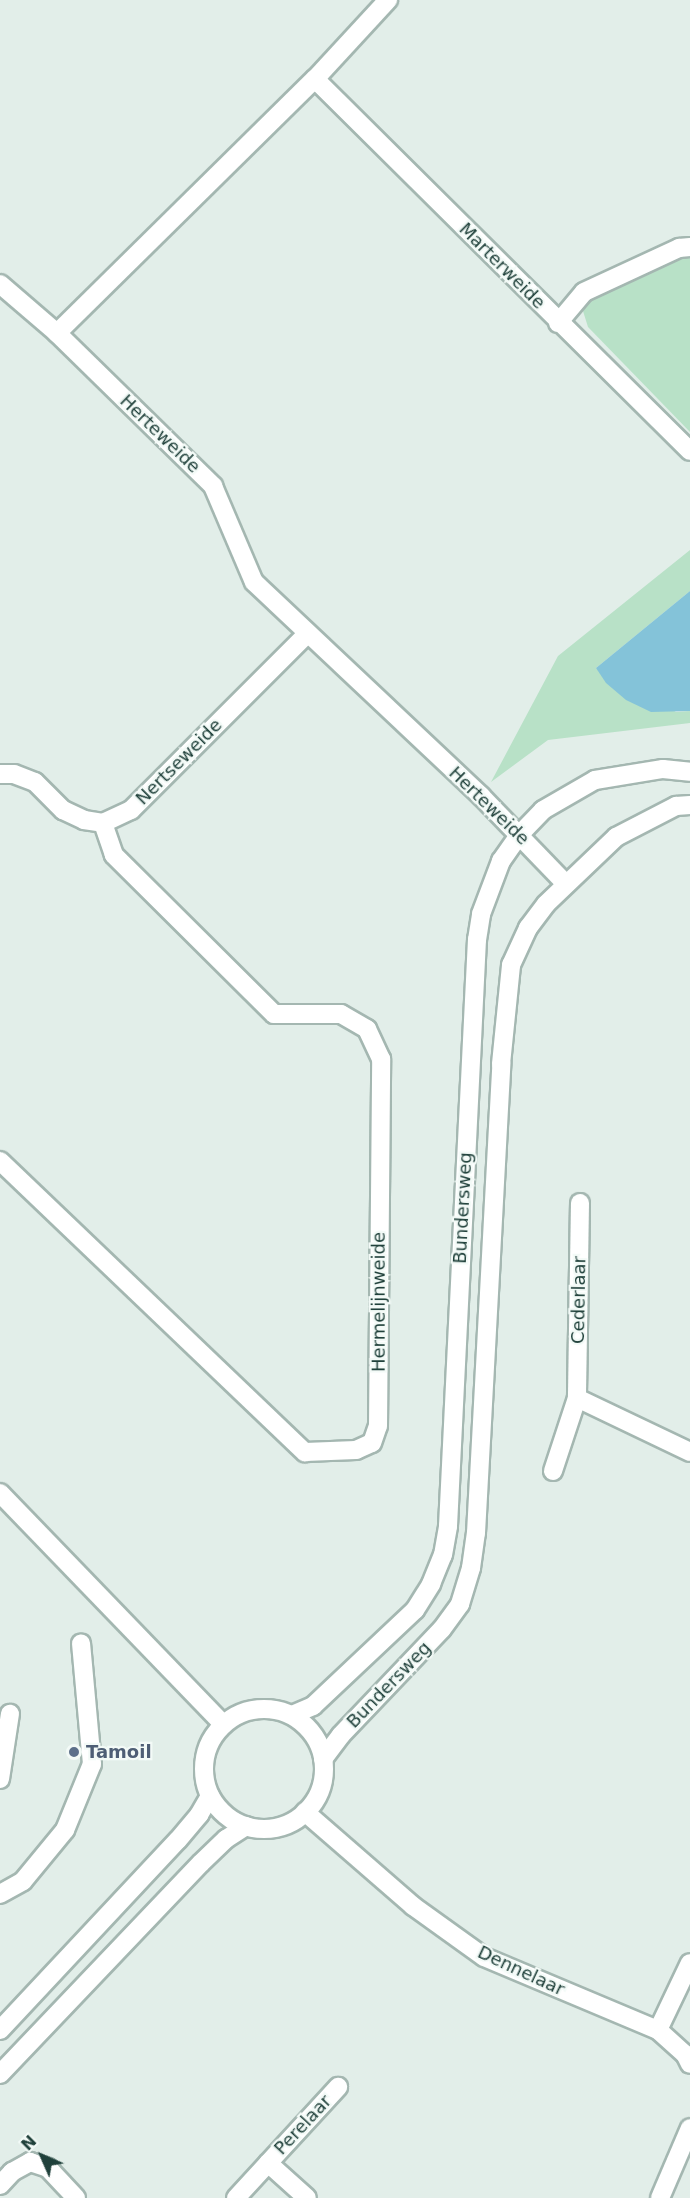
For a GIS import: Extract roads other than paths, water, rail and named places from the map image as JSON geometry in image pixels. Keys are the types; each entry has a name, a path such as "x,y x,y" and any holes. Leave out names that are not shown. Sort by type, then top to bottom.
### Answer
{"street":[{"path":"57,333 315,79 388,0"},
{"name":"Marterweide","path":"315,79 558,323 690,451"},
{"path":"558,323 584,292 679,248 690,247"},
{"name":"Herteweide","path":"0,284 57,333 213,486 254,582 520,834 566,884"},
{"name":"Nertseweide","path":"103,823 131,810 308,633"},
{"name":"Bundersweg","path":"292,1715 313,1706 415,1610 431,1584 443,1556 448,1526 477,940 489,890 501,861 520,834 543,810 595,780 663,769 690,772"},
{"path":"0,774 14,774 35,782 63,810 84,820 103,823"},
{"name":"Bundersweg","path":"323,1758 341,1735 442,1629 460,1604 471,1568 476,1533 501,1064 511,965 528,928 566,884 616,837 675,806 690,804"},
{"name":"Hermelijnweide","path":"0,1161 305,1452 356,1450 372,1443 378,1426 381,1059 367,1029 341,1014 274,1014 114,855 103,823"},
{"name":"Cederlaar","path":"553,1471 577,1398 580,1203"},
{"path":"577,1398 690,1452"},
{"path":"0,1493 223,1724"},
{"path":"0,1894 23,1881 65,1830 92,1764 81,1643"},
{"path":"256,1709 274,1709 292,1715 312,1733 323,1758 321,1787 305,1812 278,1827 246,1826 219,1809 210,1796 203,1765 213,1736 223,1724 238,1714 256,1709"},
{"path":"0,1779 10,1714"},
{"path":"0,2030 177,1840 199,1815 210,1796"},
{"name":"Dennelaar","path":"305,1812 413,1906 484,1957 658,2030 685,2054 690,2064"},
{"path":"0,2074 201,1863 226,1839 246,1826"},
{"path":"658,2030 690,1963"},
{"name":"Perelaar","path":"236,2198 338,2087"},
{"path":"660,2198 690,2128"},
{"path":"0,2185 12,2172 30,2162 48,2168 76,2198"},
{"name":"Perelaar","path":"268,2163 307,2198"}],"water":[{"path":"690,591 690,711 651,712 626,700 606,683 596,668"}],"place":[{"name":"Tamoil","path":"74,1752"}]}
